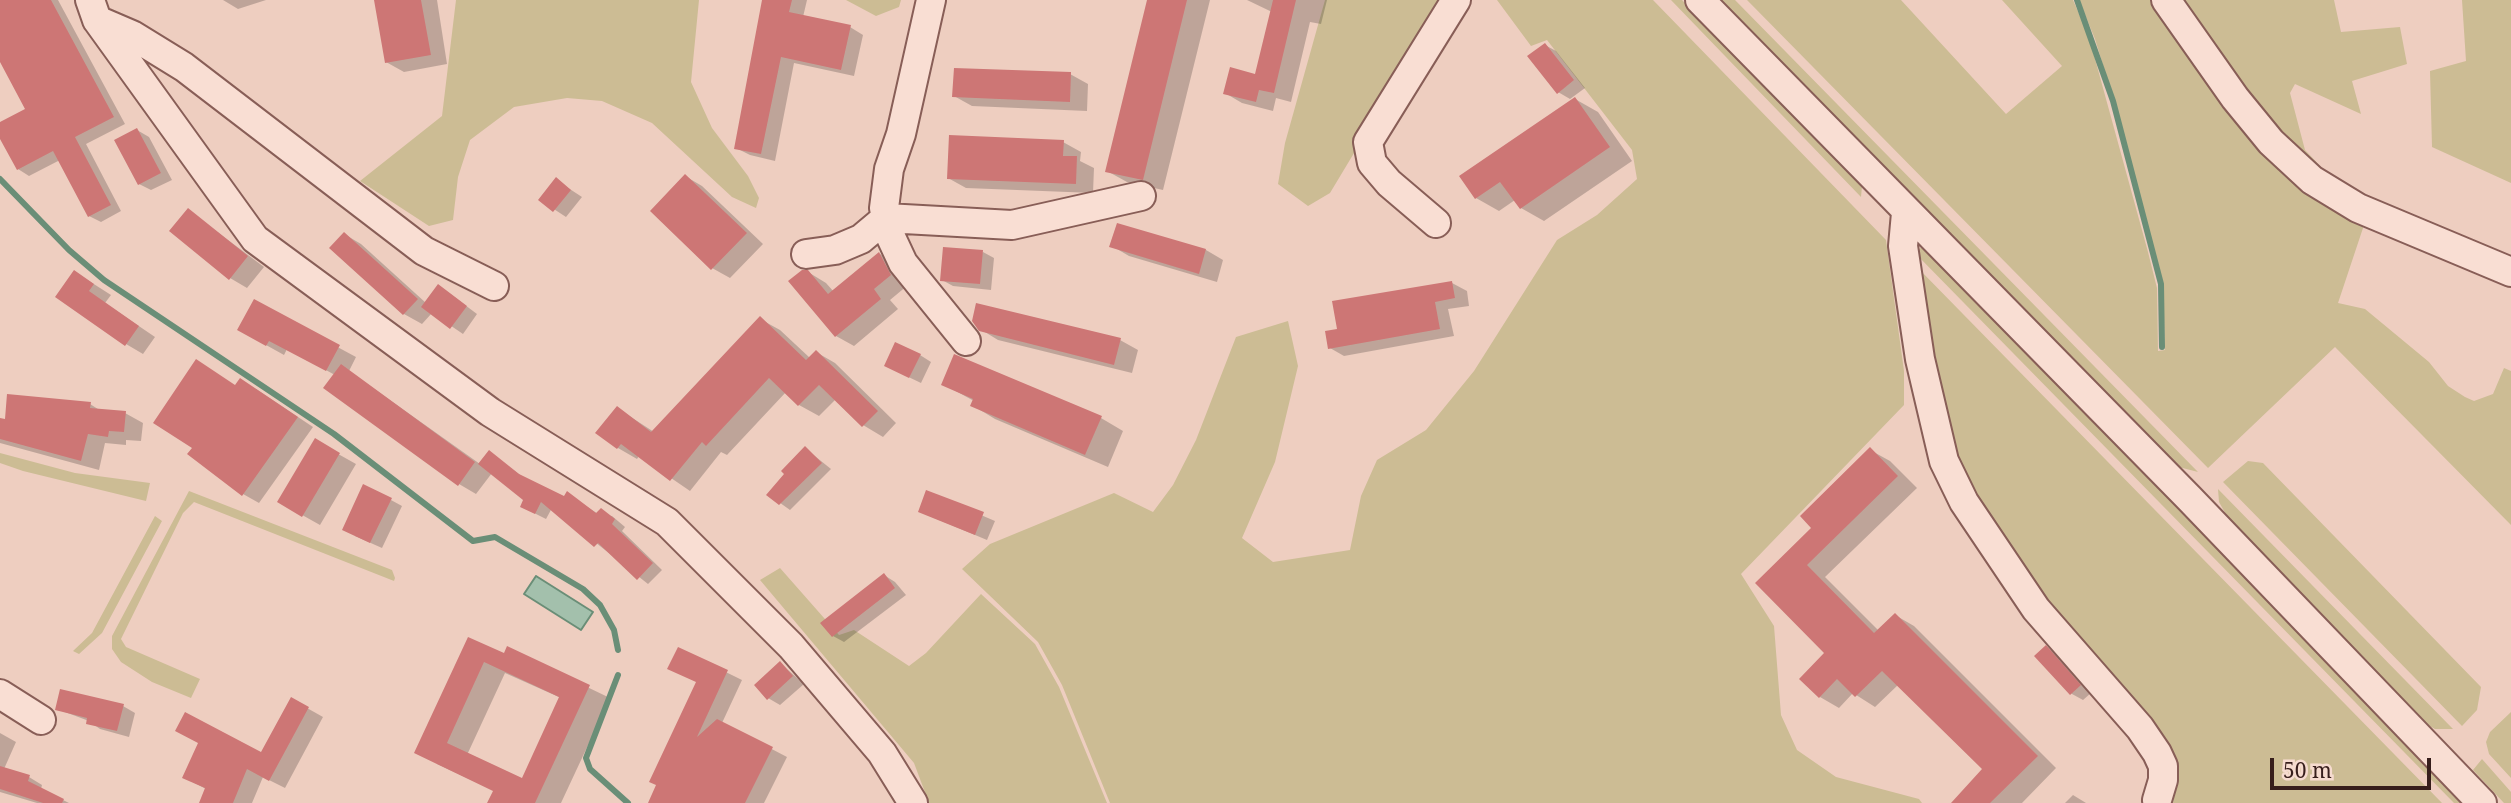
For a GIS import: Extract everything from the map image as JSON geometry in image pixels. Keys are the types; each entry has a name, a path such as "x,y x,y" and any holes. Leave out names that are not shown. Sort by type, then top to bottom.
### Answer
{"street":[{"path":"931,0 901,134 889,169 884,208 903,263 966,341"},
{"path":"1436,223 1407,201 1381,173 1368,154 1368,142 1456,0"},
{"path":"1700,0 1906,213 2189,498 2482,803"},
{"path":"2166,0 2242,107 2271,142 2312,180 2358,208 2511,272"},
{"path":"93,10 184,67 424,251 494,286"},
{"path":"93,10 255,239 490,412 667,522 791,646 882,753 913,803"},
{"path":"806,254 835,250 861,239 886,218 1012,225 1141,196"},
{"path":"1906,213 1903,246 1920,359 1944,461 1964,502 2030,617 2140,729 2157,753 2163,766 2163,780 2157,800"},
{"path":"0,694 41,720"}],"shaded area":[{"path":"456,0 699,0 691,82 712,128 748,176 759,198 756,208 732,197 652,123 602,101 567,98 514,107 470,140 458,177 453,220 429,226 360,181 442,116"},
{"path":"846,0 901,0 899,7 876,16"},
{"path":"1325,0 1446,0 1330,193 1308,206 1278,184 1285,143"},
{"path":"1497,0 1653,0 1886,240 1904,371 1904,405 1741,574 1774,626 1781,715 1797,750 1836,777 1919,799 1922,803 1110,803 1062,685 1038,642 962,569 990,544 1114,493 1153,512 1173,485 1196,440 1236,337 1288,321 1298,366 1275,462 1242,538 1273,562 1350,550 1361,496 1377,460 1426,430 1474,371 1557,240 1597,215 1637,179 1632,150 1547,40 1531,46"},
{"path":"1671,0 1682,0 1862,186 1861,197"},
{"path":"1720,0 1735,0 2198,472 2175,466"},
{"path":"1747,0 1901,0 2006,114 2062,66 2002,0 2073,0 2089,37 2157,288 2158,351 2165,350 2163,284 2114,101 2095,39 2079,0 2159,0 2206,66 2365,222 2338,303 2365,309 2429,362 2448,386 2474,401 2493,394 2504,368 2511,371 2511,525 2335,347 2208,468"},
{"path":"2183,0 2334,0 2341,32 2400,27 2407,64 2352,81 2361,114 2295,84 2290,93 2305,150 2324,170 2369,204 2323,174 2272,125"},
{"path":"2462,0 2511,0 2511,183 2432,147 2430,71 2466,61"},
{"path":"1922,246 2469,803 2454,803 1916,254"},
{"path":"1915,265 2442,803 2173,803 2177,778 2170,761 2059,619 1973,497 1944,429"},
{"path":"0,453 75,473 150,483 146,501 23,471 0,463"},
{"path":"2248,461 2263,463 2481,687 2477,710 2462,726 2223,482"},
{"path":"2218,489 2453,729 2435,729 2426,724 2232,525 2219,502"},
{"path":"189,491 392,570 394,581 194,502 183,513 121,639 126,647 200,679 191,698 152,682 121,662 112,649 112,636"},
{"path":"155,516 162,521 102,633 79,654 73,651 92,633"},
{"path":"780,568 839,635 854,630 909,666 926,653 981,594 1035,644 1059,687 1107,803 929,803 914,763 760,580"},
{"path":"536,576 593,612 581,630 524,594"},
{"path":"2511,712 2511,778 2489,754 2486,742 2490,732"},
{"path":"2482,759 2511,792 2511,803 2504,803 2473,770"}],"building":[{"path":"0,0 51,0 114,117 75,137 111,205 88,217 53,151 17,170 0,139 0,122 25,109 0,62"},
{"path":"374,0 421,0 431,55 385,63"},
{"path":"762,0 792,0 789,12 851,25 841,70 781,57 761,154 734,149"},
{"path":"1147,0 1187,0 1143,180 1105,172"},
{"path":"1273,0 1296,0 1274,93 1259,90 1256,102 1223,94 1230,67 1255,74"},
{"path":"1545,43 1574,80 1557,94 1527,56"},
{"path":"954,68 1071,72 1070,102 952,97"},
{"path":"1575,97 1610,147 1520,209 1500,182 1475,199 1459,176"},
{"path":"137,128 161,173 138,185 114,140"},
{"path":"949,135 1064,140 1063,156 1077,156 1076,184 947,179"},
{"path":"685,174 747,233 711,270 650,211"},
{"path":"556,177 571,190 553,212 538,200"},
{"path":"188,208 248,256 229,280 169,231"},
{"path":"1117,223 1206,249 1199,274 1109,247"},
{"path":"344,232 418,299 403,315 329,248"},
{"path":"943,247 983,250 980,284 940,281"},
{"path":"879,252 891,275 874,289 881,299 835,337 788,281 802,270 808,270 828,294"},
{"path":"74,270 94,284 89,291 139,326 125,346 55,297"},
{"path":"1452,281 1455,298 1435,302 1440,329 1328,349 1325,331 1337,329 1332,301"},
{"path":"438,284 467,306 450,329 421,307"},
{"path":"254,299 340,345 326,371 269,341 266,346 237,330"},
{"path":"976,303 1121,338 1114,365 979,331 972,321"},
{"path":"760,316 806,360 816,350 878,411 862,427 819,385 798,406 769,378 706,446 702,442 670,481 621,444 617,449 595,433 617,406 651,432"},
{"path":"895,342 921,354 909,378 884,366"},
{"path":"954,354 1102,416 1085,455 970,406 973,399 941,385"},
{"path":"196,359 235,385 240,378 298,417 242,496 187,454 192,448 153,423"},
{"path":"341,364 475,462 458,486 323,388"},
{"path":"7,394 91,402 90,408 126,411 124,432 109,431 108,437 88,434 81,461 0,439 0,418 5,419"},
{"path":"315,438 340,453 302,517 277,502"},
{"path":"805,446 822,463 779,505 766,495 784,474 781,471"},
{"path":"1870,447 1898,476 1807,565 1874,633 1895,613 2038,756 1990,803 1951,803 1982,769 1882,671 1855,697 1837,679 1819,698 1799,679 1824,653 1755,583 1811,528 1800,516"},
{"path":"489,450 519,474 564,496 567,491 596,513 601,508 615,519 612,524 653,563 637,580 598,543 594,547 541,502 535,514 520,507 523,500 478,464"},
{"path":"363,484 392,498 370,543 342,530"},
{"path":"926,490 984,512 975,535 918,512"},
{"path":"884,573 895,588 832,637 820,623"},
{"path":"468,637 504,653 507,646 590,685 535,803 487,803 493,791 414,753","holes":["484,662 559,697 522,778 447,743"]},
{"path":"2046,645 2081,685 2070,695 2034,656"},
{"path":"678,647 728,670 697,737 717,719 773,747 745,803 648,803 656,785 649,782 696,682 667,669"},
{"path":"780,661 793,676 767,700 754,685"},
{"path":"60,689 124,704 117,731 86,724 87,718 55,710"},
{"path":"291,697 309,707 269,781 247,769 233,803 199,803 205,788 182,778 198,743 175,731 185,712 261,752"},
{"path":"0,766 30,775 28,781 64,799 62,803 43,803 0,789"}],"waterway":[{"path":"2077,0 2113,101 2161,284 2162,347"},
{"path":"0,179 69,250 104,280 334,434 473,541 495,537 583,589 600,605 614,630 618,650"},
{"path":"618,675 586,758 590,769 628,803"}]}
